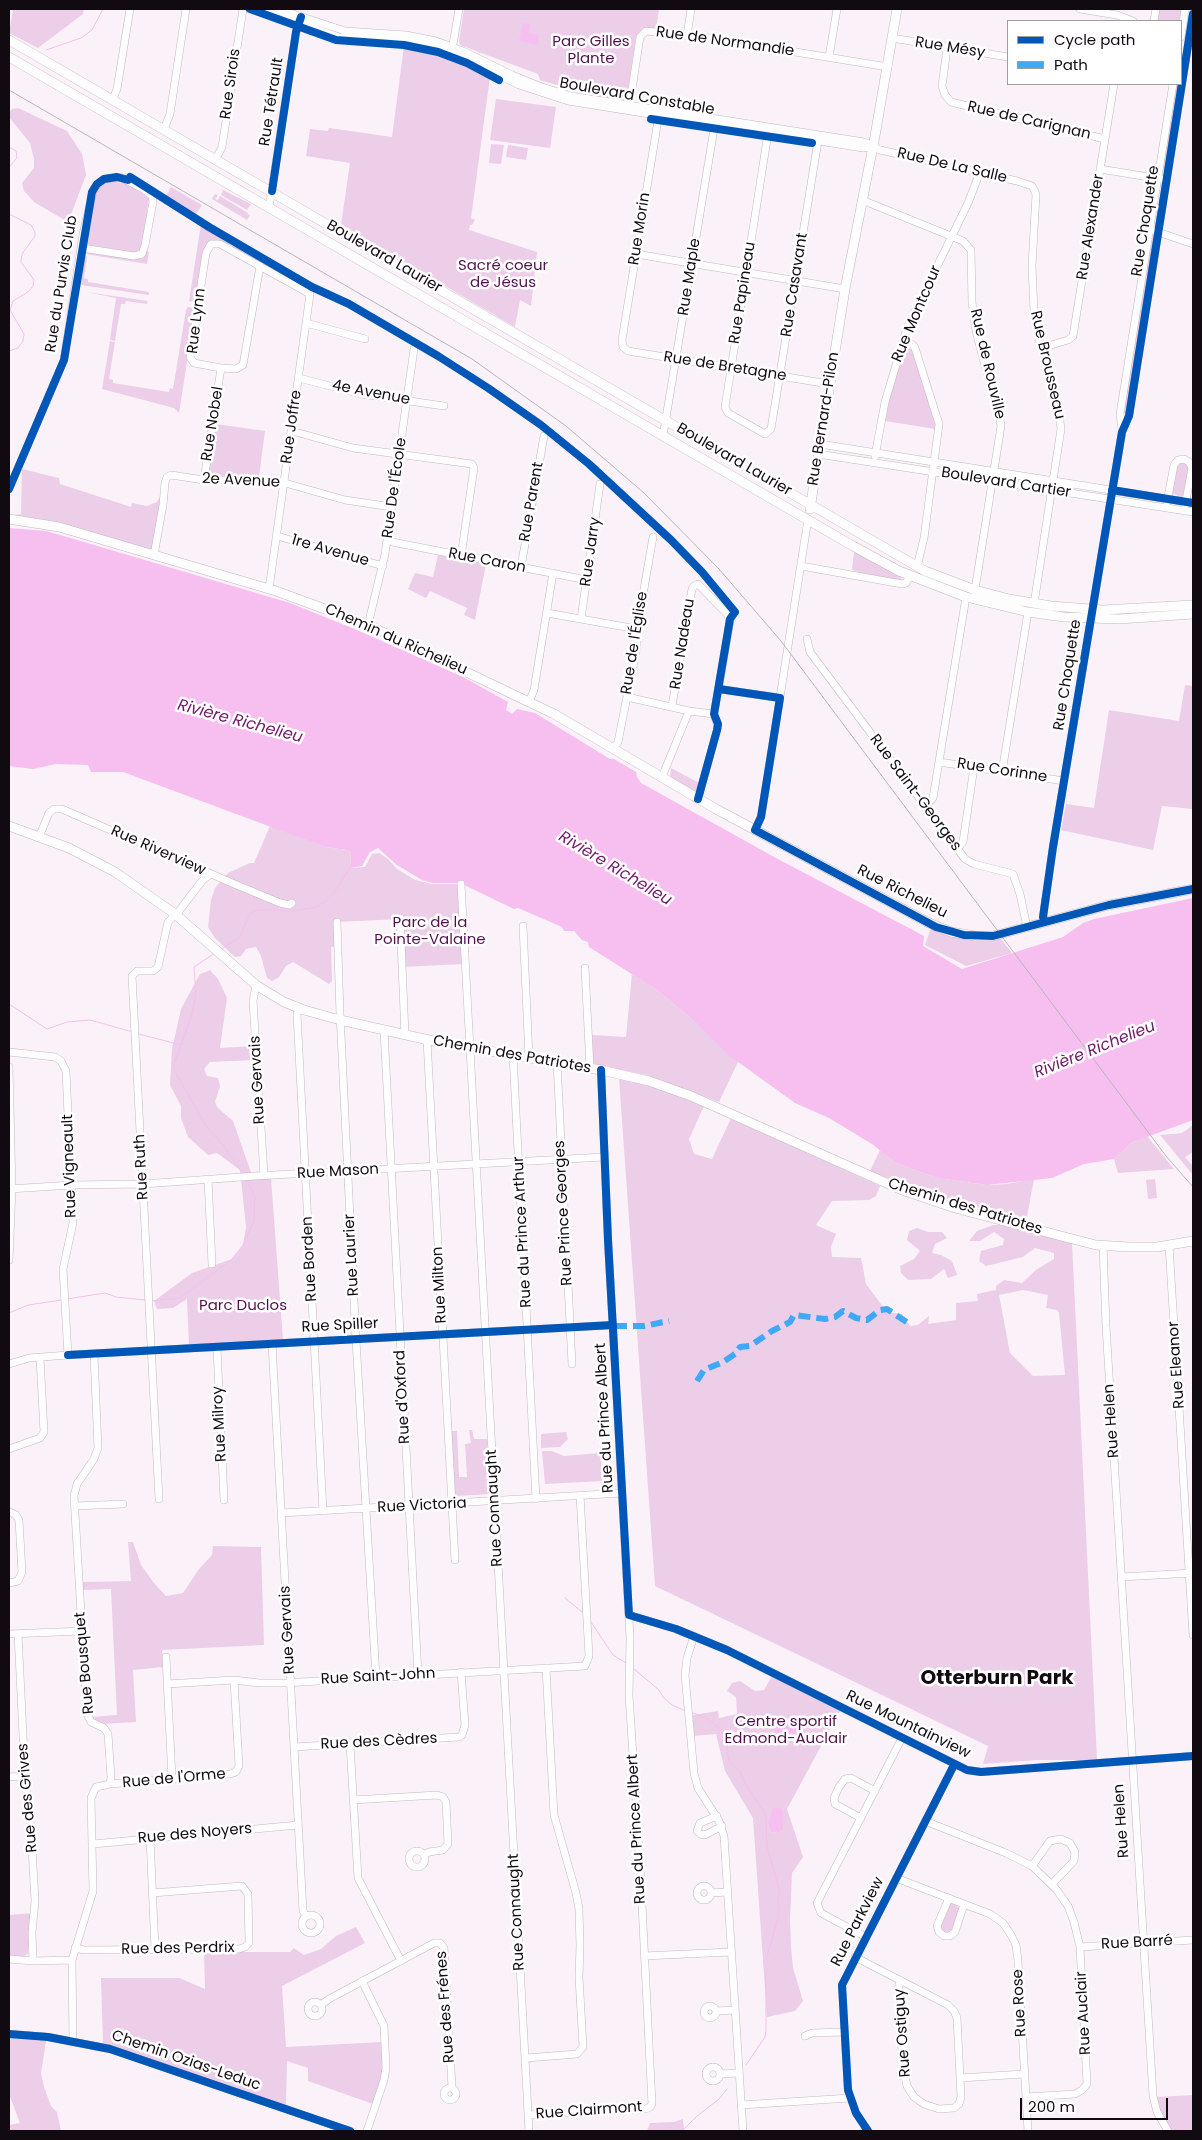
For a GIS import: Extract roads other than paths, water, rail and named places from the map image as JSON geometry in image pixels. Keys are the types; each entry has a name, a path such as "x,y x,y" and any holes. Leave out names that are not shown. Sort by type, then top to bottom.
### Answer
{"main road":[{"name":"Rue Bernard-Pilon","path":"808,519 845,289 888,67 897,9"},
{"name":"Boulevard Laurier","path":"9,40 917,566 949,582 975,590 1034,604 1092,614"},
{"name":"Boulevard Laurier","path":"9,57 869,555 910,576 966,597 1028,612 1092,614"},
{"name":"Chemin du Richelieu","path":"9,519 59,527 154,554 269,589 368,625 529,702 614,748 698,799 755,830"},
{"path":"1092,614 1193,605"},
{"path":"1092,614 1134,618 1193,614"},
{"name":"Chemin des Patriotes","path":"9,826 69,848 106,867 175,914 256,985 299,1008 340,1020 427,1040 601,1070 649,1082 691,1096 832,1160 918,1196 1035,1230 1103,1246 1143,1247 1193,1241"},
{"name":"Rue Richelieu","path":"755,830 944,930 964,935 985,936 1133,899 1193,889"}],"street":[{"path":"113,99 117,89 130,9"},
{"path":"164,129 170,114 186,9"},
{"name":"Rue Sirois","path":"216,159 222,147 243,9"},
{"name":"Boulevard Constable","path":"260,9 300,20"},
{"name":"Boulevard Constable","path":"278,9 339,37 406,42 453,50 496,71 578,100 819,138 863,148 873,147"},
{"path":"453,50 459,9"},
{"path":"687,36 691,9"},
{"path":"829,57 837,9"},
{"path":"1080,9 1093,10 1128,20"},
{"path":"1182,27 1185,9"},
{"name":"Rue Choquette","path":"1045,922 1043,917 1064,781 1122,432 1128,416 1166,180 1192,35 1193,14"},
{"name":"Rue Tétrault","path":"269,208 296,32 300,20"},
{"name":"Rue de Normandie","path":"629,109 642,33 647,31 888,67"},
{"name":"Rue Mésy","path":"892,38 1007,57"},
{"name":"Rue de Carignan","path":"947,48 942,86 945,95 951,102 1105,138"},
{"name":"Rue Alexander","path":"1042,348 1070,340 1073,336 1114,85"},
{"name":"Rue Choquette","path":"1122,432 1120,414 1173,85"},
{"name":"Rue Morin","path":"623,348 622,342 659,113"},
{"name":"Rue Maple","path":"663,436 715,122"},
{"name":"Rue Papineau","path":"767,434 726,410 769,130"},
{"name":"Rue Casavant","path":"767,434 771,429 819,138"},
{"name":"Rue De La Salle","path":"873,147 1032,186"},
{"path":"1100,170 1166,180"},
{"name":"Rue Montcour","path":"874,462 885,402 903,340 980,172"},
{"name":"Rue du Purvis Club","path":"9,490 64,360 90,197 94,188 100,181 113,177 125,179 152,196 153,200 142,254 137,256 82,248"},
{"name":"Rue Brousseau","path":"1032,186 1036,196 1032,288 1034,311 1042,348 1057,398 1061,424 1034,604"},
{"path":"862,200 952,236"},
{"path":"1150,230 1193,244"},
{"name":"Rue de Rouville","path":"952,236 966,242 971,250 972,302 976,331 1000,421 995,471 975,590"},
{"name":"Rue Lynn","path":"260,266 245,362 238,369 194,363 190,357 207,249 211,244 219,244 260,266 310,294"},
{"path":"636,254 845,289"},
{"name":"Rue Joffre","path":"269,589 310,294"},
{"path":"306,323 365,339"},
{"path":"903,340 915,348 938,416 940,428 917,566"},
{"name":"Rue de Bretagne","path":"623,348 627,351 829,384"},
{"name":"Rue De l'École","path":"368,625 383,566 414,349"},
{"name":"Rue Nobel","path":"204,480 222,368"},
{"name":"4e Avenue","path":"299,378 358,393 444,406"},
{"path":"292,431 353,448 473,465 461,556"},
{"name":"Rue Parent","path":"520,567 544,436"},
{"name":"Boulevard Cartier","path":"820,444 1190,503"},
{"name":"Boulevard Cartier","path":"818,454 1193,512"},
{"path":"1166,508 1174,465 1178,460 1184,459 1190,462 1192,468 1190,503 1184,511"},
{"name":"2e Avenue","path":"154,554 167,477 172,475 204,480 255,480 285,483 345,500 392,507"},
{"name":"Rue Jarry","path":"582,619 600,484"},
{"name":"Rue Bernard-Pilon","path":"755,830 760,818 808,519"},
{"name":"1re Avenue","path":"277,536 383,566"},
{"name":"Rue de l'Église","path":"614,748 618,742 637,646 637,629 653,536"},
{"name":"Rue Caron","path":"387,541 587,580"},
{"path":"801,566 903,584 910,576"},
{"path":"529,702 534,690 553,574"},
{"name":"Rue Nadeau","path":"672,706 691,592 696,584 702,586 730,619 719,689"},
{"path":"925,807 933,798 966,597"},
{"path":"1002,772 1028,612"},
{"path":"546,613 637,629"},
{"name":"Rue Saint-Georges","path":"807,639 810,652 957,849 971,864 1013,874 1020,894 1027,927"},
{"path":"698,799 718,728 714,714 719,689 780,698"},
{"path":"627,697 690,711 714,714"},
{"name":"Rue Nadeau","path":"662,777 690,711"},
{"name":"Rue Corinne","path":"939,762 1064,781"},
{"path":"957,849 963,842 974,767"},
{"name":"Rue Riverview","path":"39,837 49,813 54,809 62,809 280,903 289,905 292,903"},
{"name":"Rue Ruth","path":"159,1499 132,976 137,970 153,971 158,967 167,925 198,885 210,874"},
{"name":"Rue Connaught","path":"461,884 529,2131"},
{"path":"400,918 405,1035"},
{"name":"Rue Laurier","path":"337,922 356,1340 376,1677"},
{"path":"523,926 529,1058"},
{"path":"585,968 590,1068"},
{"name":"Rue Gervais","path":"256,985 253,1001 261,1175"},
{"name":"Rue Borden","path":"299,1008 297,1014 323,1511"},
{"name":"Rue d'Oxford","path":"384,1030 418,1674"},
{"name":"Rue Milton","path":"427,1040 455,1560"},
{"name":"Rue Vigneault","path":"9,1052 55,1057 64,1066 73,1224 63,1269 68,1355"},
{"name":"Rue du Prince Arthur","path":"513,1056 536,1499"},
{"name":"Rue Prince Georges","path":"557,1062 572,1364"},
{"path":"9,1067 11,1188 9,1260"},
{"name":"Rue du Prince Albert","path":"601,1070 629,1615 629,1696 652,2104 650,2108"},
{"name":"Rue Mason","path":"11,1188 72,1184 143,1184 261,1175 348,1172 604,1157"},
{"path":"208,1179 212,1264"},
{"name":"Rue Eleanor","path":"1169,1245 1191,1573 1193,1635"},
{"name":"Rue Helen","path":"1103,1246 1153,2099 1158,2115 1168,2131"},
{"name":"Rue Spiller","path":"9,1363 25,1359 68,1355 613,1325"},
{"name":"Rue Gervais","path":"272,1344 303,1911 306,1916"},
{"name":"Rue Milroy","path":"216,1348 224,1500"},
{"name":"Rue Bousquet","path":"94,1354 98,1448 94,1459 76,1484 74,1492 87,1714 91,1722 104,1728 108,1734 110,1784"},
{"path":"9,1449 40,1438 44,1432 40,1358"},
{"name":"Rue Victoria","path":"282,1513 622,1493"},
{"name":"Rue Saint-John","path":"167,1684 234,1680 259,1683 291,1682 582,1667 587,1663 580,1495"},
{"path":"75,1506 123,1504"},
{"path":"9,1512 16,1515 19,1520 22,1574 18,1581 9,1583"},
{"path":"1121,1577 1191,1573"},
{"name":"Rue Mountainview","path":"629,1615 694,1636 739,1655 967,1770 981,1772 1193,1756"},
{"path":"9,1634 82,1631"},
{"name":"Rue des Grives","path":"18,1634 25,1776 32,1838 35,1901 32,1933 33,1961"},
{"path":"694,1636 687,1658 685,1675 694,1776 698,1788 722,1826 725,1843 742,2131"},
{"path":"166,1658 172,1780"},
{"path":"526,2058 577,2054 583,2047 578,1909 576,1893 554,1815 546,1668"},
{"name":"Rue des Cèdres","path":"294,1747 456,1738 462,1734 464,1725 461,1672"},
{"name":"Rue de l'Orme","path":"110,1784 230,1774 237,1770 239,1763 234,1680"},
{"path":"866,1937 821,1913 817,1905 902,1738"},
{"path":"350,1744 358,1878 401,1961"},
{"name":"Rue Parkview","path":"868,2131 850,2098 846,2075 842,1988 855,1957 954,1765"},
{"path":"9,1777 25,1776"},
{"path":"861,1818 836,1805 834,1799 837,1791 843,1781 849,1778 875,1791"},
{"path":"73,2041 72,1960 93,1895 92,1793 99,1785 110,1784"},
{"path":"353,1800 442,1797 446,1802 448,1844 443,1850 429,1852 424,1855"},
{"path":"717,1816 700,1823 697,1826 698,1832 705,1835 722,1826"},
{"name":"Rue Auclair","path":"925,1821 1006,1853 1032,1866 1052,1884 1070,1912 1080,1947 1087,2084 1075,2094 1026,2097"},
{"name":"Rue des Noyers","path":"93,1844 298,1825"},
{"path":"150,1838 155,1949"},
{"path":"1032,1866 1050,1841 1058,1838 1067,1841 1073,1848 1074,1859 1070,1866 1052,1884"},
{"name":"Rue Rose","path":"896,1878 997,1918 1008,1928 1014,1941 1018,1962 1028,2131"},
{"name":"Rue des Perdrix","path":"75,1948 84,1950 242,1948 248,1946 250,1938 248,1894 242,1886 152,1893"},
{"path":"711,1893 727,1892"},
{"path":"949,1898 937,1926 938,1932 944,1936 950,1936 955,1932 964,1904"},
{"name":"Rue Barré","path":"1080,1947 1193,1940"},
{"name":"Rue des Frénes","path":"321,2005 436,1942 443,1946 452,2087"},
{"path":"644,1956 730,1952"},
{"name":"Rue Ostiguy","path":"855,1957 948,2005 954,2011 957,2018 961,2101 957,2107 952,2109 927,2106 916,2099 908,2089 903,2066 898,1990 900,1981"},
{"path":"9,1959 33,1961 72,1960"},
{"path":"362,1982 383,2023 386,2068 385,2077 367,2131"},
{"path":"716,2011 736,2010"},
{"path":"805,2036 812,2033 844,2032"},
{"name":"Chemin Ozias-Leduc","path":"9,2034 73,2041 121,2052 350,2131"},
{"path":"720,2074 739,2073"},
{"path":"960,2078 1024,2074"},
{"path":"741,2105 850,2098"},
{"name":"Rue Clairmont","path":"528,2115 650,2108"}],"water":[{"path":"523,23 530,24 529,33 539,35 538,45 519,41"},
{"name":"Rivière Richelieu","path":"9,528 46,531 290,603 357,630 463,677 508,702 506,710 512,714 517,709 535,713 610,759 614,759 636,772 641,783 776,858 924,936 923,946 962,969 1063,937 1083,923 1094,919 1193,898 1193,1120 1133,1142 1114,1159 1084,1164 1052,1178 987,1185 937,1178 896,1163 872,1144 829,1118 795,1103 727,1054 693,1020 657,990 589,947 588,942 582,940 574,931 564,931 562,927 518,908 514,909 460,883 433,883 422,880 397,865 378,848 370,852 362,866 350,868 351,852 347,850 325,847 123,772 91,772 88,765 56,764 33,769 9,766"},
{"path":"790,1718 800,1723 792,1740 772,1730 775,1724 785,1729"},
{"path":"773,1808 780,1808 783,1811 783,1830 778,1833 771,1832 768,1824"}],"waterway":[{"path":"46,50 81,38 92,30 103,9"},
{"path":"9,147 16,151 17,158 9,167"},
{"path":"9,214 31,225 35,232 35,236 22,254 21,262 34,280 33,286 28,292 13,301 10,310 24,334 23,341 18,348 9,351"},
{"path":"220,950 240,937 250,914 257,910 293,911 316,907 326,901 333,894 350,868"},
{"path":"215,953 194,967 196,994 191,1018 174,1064 174,1070 206,1126 223,1145 242,1173"},
{"path":"9,1004 47,1029 67,1022 90,1020 133,1032"},
{"path":"139,1034 181,1045"},
{"path":"151,1301 180,1298 232,1259 243,1245 254,1221 255,1197 247,1181"},
{"path":"67,1299 105,1293 116,1297 145,1300"},
{"path":"9,1313 28,1305 61,1300"},
{"path":"565,1598 582,1612"},
{"path":"591,1622 613,1655 626,1663"},
{"path":"634,1669 659,1690 663,1697 672,1705 684,1710"},
{"path":"693,1713 707,1718 721,1730 728,1740 727,1753 730,1763 741,1773 745,1784 763,1810 766,1819 767,1846 779,1889 778,1918 766,1960 765,2037 746,2065"},
{"path":"682,2131 719,2099 727,2089"}],"railway":[{"path":"9,90 472,359 566,426 644,493 719,569 781,641 1166,1156 1193,1187"}],"district":[{"name":"Otterburn Park","path":"997,1679"}],"park label":[{"name":"Parc Gilles Plante","path":"591,50"},
{"name":"Sacré coeur de Jésus","path":"503,274"},
{"name":"Parc de la Pointe-Valaine","path":"430,932"},
{"name":"Parc Duclos","path":"243,1306"},
{"name":"Centre sportif Edmond-Auclair","path":"786,1730"}]}
